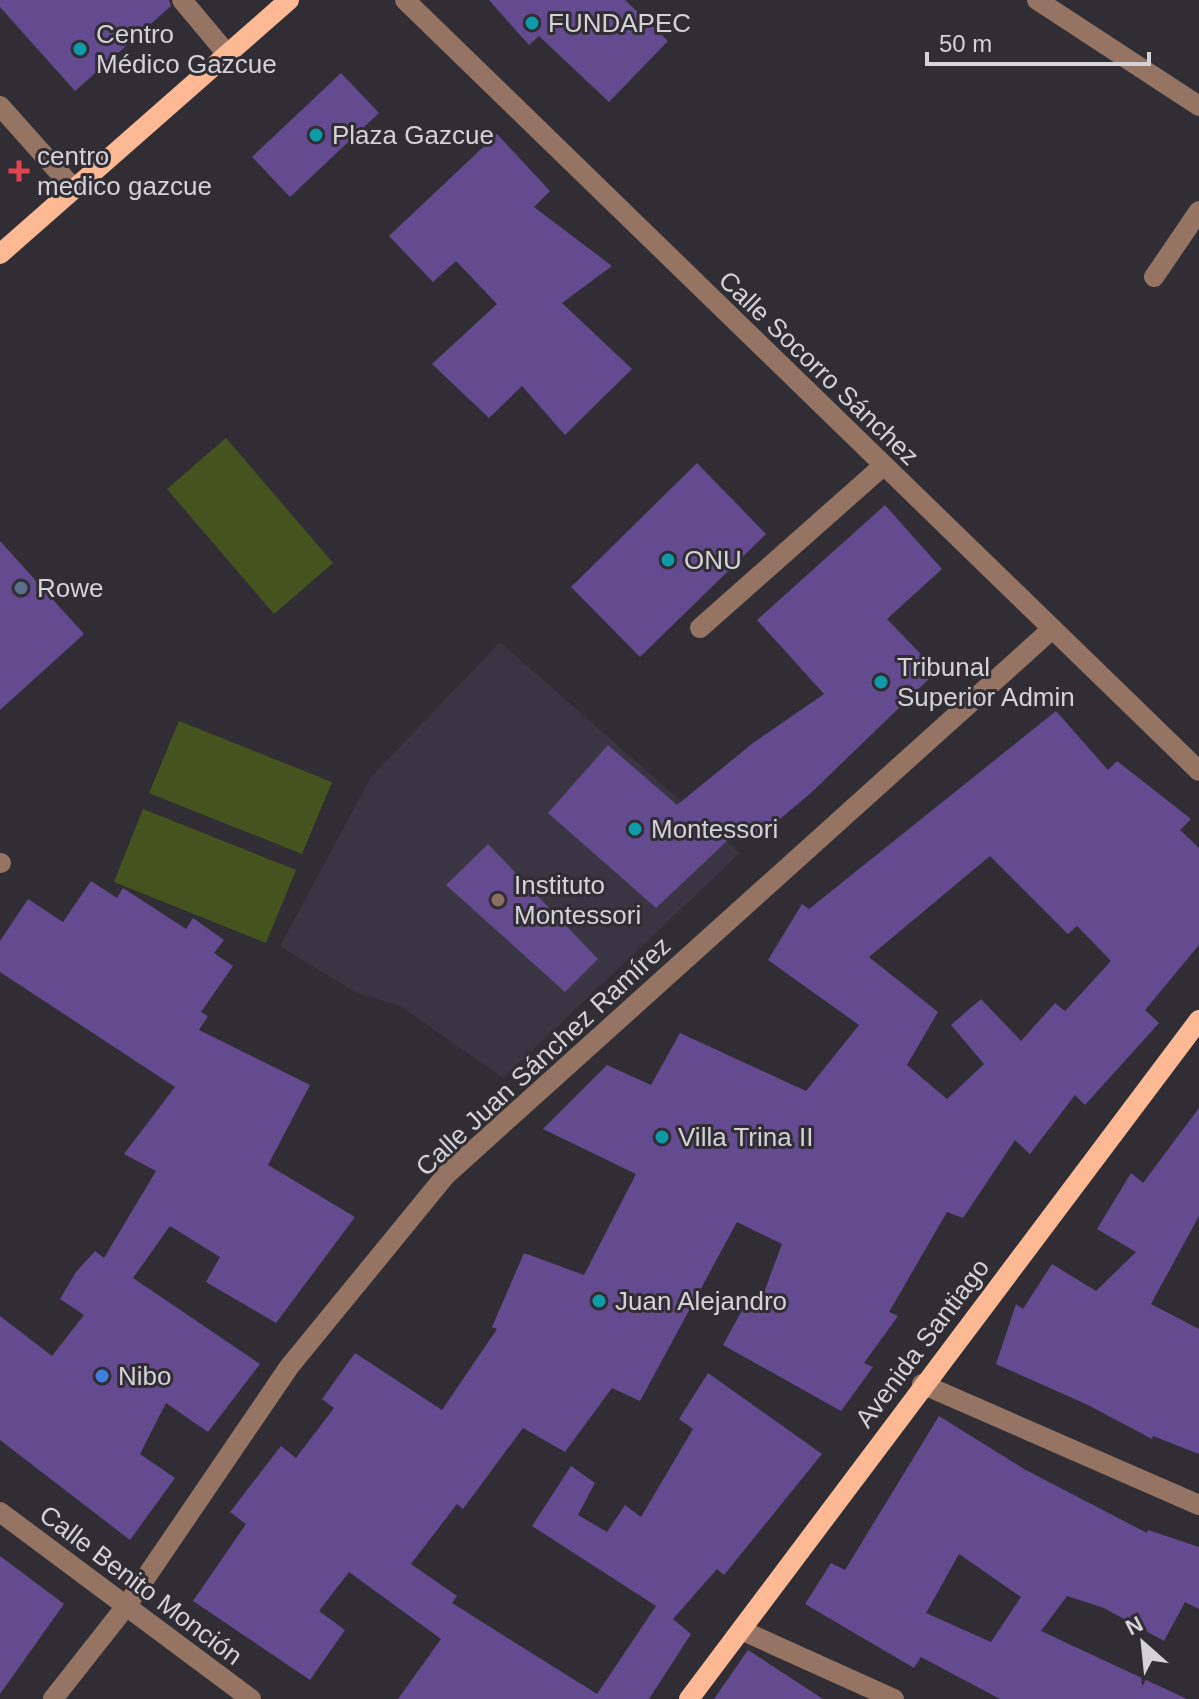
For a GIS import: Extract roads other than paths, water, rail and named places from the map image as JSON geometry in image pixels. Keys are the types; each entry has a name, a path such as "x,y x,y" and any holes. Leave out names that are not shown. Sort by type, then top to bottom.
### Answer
{"main road":[{"path":"0,254 289,0"},
{"name":"Avenida Santiago","path":"689,1699 922,1384 1199,1020"}],"street":[{"path":"182,0 228,55"},
{"name":"Calle Socorro Sánchez","path":"405,0 1199,771"},
{"path":"1037,0 1199,106"},
{"path":"0,106 74,189"},
{"path":"1154,277 1199,211"},
{"path":"700,628 883,466"},
{"name":"Calle Juan Sánchez Ramírez","path":"53,1699 127,1605 289,1367 446,1175 1051,630"},
{"path":"922,1384 1199,1505"},
{"name":"Calle Benito Monción","path":"0,1512 251,1699"},
{"path":"741,1630 894,1699"}],"place":[{"name":"FUNDAPEC","path":"532,23"},
{"name":"Centro Médico Gazcue","path":"80,49"},
{"name":"Plaza Gazcue","path":"316,135"},
{"name":"centro medico gazcue","path":"19,171"},
{"name":"ONU","path":"668,560"},
{"name":"Rowe","path":"21,588"},
{"name":"Tribunal Superior Admin","path":"881,682"},
{"name":"Montessori","path":"635,829"},
{"name":"Instituto Montessori","path":"498,900"},
{"name":"Villa Trina II","path":"662,1137"},
{"name":"Juan Alejandro","path":"599,1301"},
{"name":"Nibo","path":"102,1376"}]}
